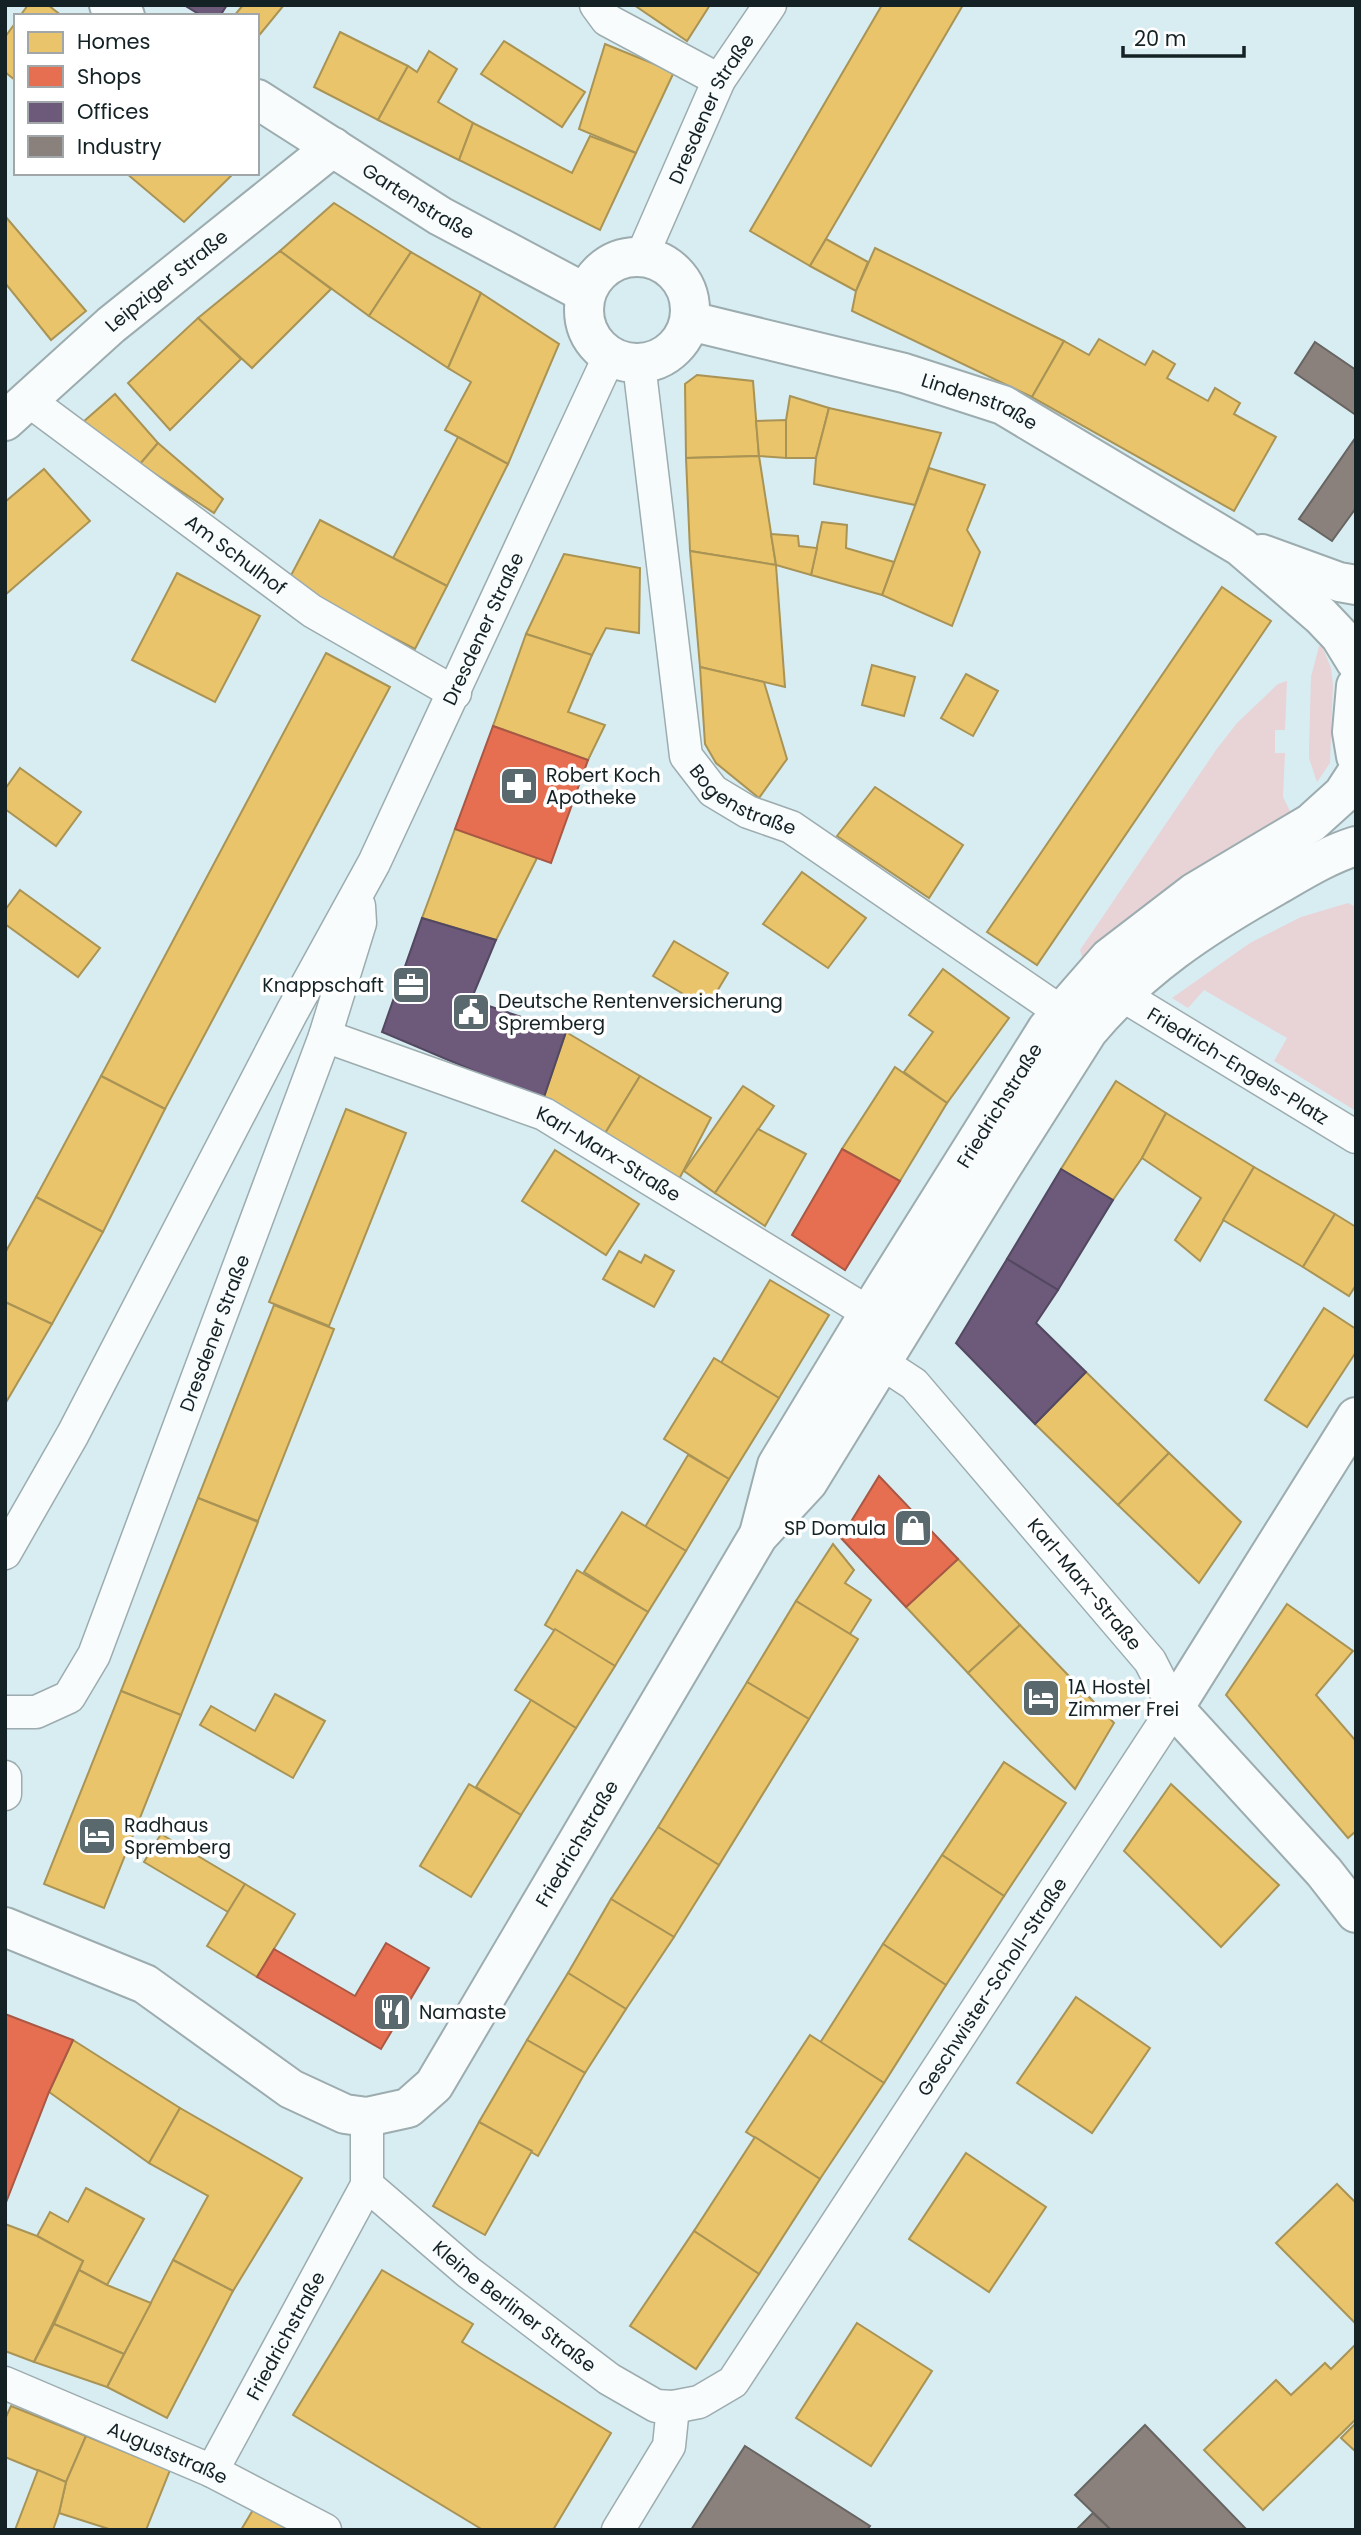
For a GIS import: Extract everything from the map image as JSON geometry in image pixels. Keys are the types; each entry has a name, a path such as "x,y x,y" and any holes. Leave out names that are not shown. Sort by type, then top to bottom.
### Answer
{"main road":[{"name":"Gartenstraße","path":"259,100 440,216 585,293"},
{"name":"Leipziger Straße","path":"17,411 111,325 333,147"},
{"path":"642,256 660,261 674,271 685,286 690,303 690,321 684,338 672,351 657,360 624,360 596,345 586,330 583,312 585,293 594,278 607,265 624,258 642,256"},
{"name":"Lindenstraße","path":"690,321 904,373 1003,405 1241,547 1321,616 1340,636 1356,662"},
{"name":"Lindenstraße","path":"1241,547 1339,582 1356,585"},
{"path":"1356,686 1352,732 1356,757"},
{"name":"Friedrichstraße","path":"758,1536 777,1465 1047,1029 1109,958 1195,892 1311,823 1343,794 1356,774"},
{"name":"Friedrichstraße","path":"5,1927 145,1984 291,2090 345,2114 367,2117 408,2108 434,2085 758,1536 808,1482 1076,1048 1104,1011 1193,934 1313,864 1356,846"},
{"name":"Geschwister-Scholl-Straße","path":"1174,1708 1356,1417"},
{"name":"Karl-Marx-Straße","path":"1174,1708 1324,1872 1356,1913"}],"street":[{"path":"596,5 607,20 719,80"},
{"name":"Dresdener Straße","path":"642,256 719,80 770,5"},
{"name":"Dresdener Straße","path":"5,1553 73,1434 292,1012 374,863 455,692 624,360"},
{"name":"Bogenstraße","path":"624,360 686,757 713,791 748,812 791,827 1061,1012"},
{"name":"Am Schulhof","path":"17,411 312,611 455,692"},
{"name":"Dresdener Straße","path":"5,1712 36,1712 69,1697 94,1656 326,1036 360,923 358,904 354,901"},
{"name":"Friedrich-Engels-Platz","path":"1122,995 1356,1137"},
{"name":"Karl-Marx-Straße","path":"326,1036 544,1114 869,1313"},
{"name":"Karl-Marx-Straße","path":"882,1363 914,1384 1150,1661 1174,1708"},
{"name":"Geschwister-Scholl-Straße","path":"673,2407 699,2402 733,2382 1174,1708"},
{"path":"5,1777 5,1794"},
{"name":"Friedrichstraße","path":"212,2471 367,2185 367,2117"},
{"name":"Kleine Berliner Straße","path":"367,2185 468,2272 609,2379 656,2406 673,2407"},
{"name":"Auguststraße","path":"5,2383 212,2471 325,2530"},
{"path":"618,2530 669,2446 673,2407"}],"shaded area":[{"path":"1319,646 1322,646 1331,668 1333,685 1330,763 1317,782 1309,758 1309,748 1311,677"},
{"path":"1287,681 1285,730 1275,730 1275,753 1285,753 1283,797 1291,813 1083,960 1080,950 1216,750 1237,723 1278,684"},
{"path":"1348,903 1356,907 1356,1111 1274,1061 1287,1038 1204,990 1188,1008 1172,998 1250,943 1301,917"}],"building: Homes":[{"path":"28,5 48,5 59,14 21,14"},
{"path":"243,5 284,5 259,36 259,14 236,14"},
{"path":"634,5 710,5 687,41"},
{"path":"882,5 963,5 810,266 750,231"},
{"path":"14,25 14,79 5,72 5,37"},
{"path":"340,32 408,66 378,120 314,87"},
{"path":"504,41 585,92 562,127 481,74"},
{"path":"605,44 674,72 636,153 579,129"},
{"path":"429,51 457,69 438,102 473,123 459,160 378,120 408,66 417,72"},
{"path":"473,123 572,173 590,136 636,153 600,230 459,160"},
{"path":"128,175 232,175 184,222"},
{"path":"334,203 411,252 369,316 280,251"},
{"path":"5,216 86,311 51,340 5,283"},
{"path":"826,239 868,262 856,291 810,266"},
{"path":"875,248 1064,341 1032,397 852,311 856,291"},
{"path":"280,251 331,289 252,368 198,318"},
{"path":"411,252 481,293 448,368 369,316"},
{"path":"481,293 559,344 508,464 445,430 471,382 448,368"},
{"path":"198,318 241,359 170,430 128,383"},
{"path":"1099,339 1145,365 1153,351 1175,364 1167,378 1208,401 1215,388 1240,403 1234,414 1276,437 1234,511 1032,397 1064,341 1089,355"},
{"path":"697,375 753,381 759,456 686,458 685,384"},
{"path":"115,394 158,443 140,464 82,423"},
{"path":"790,396 829,408 816,458 786,458 786,420"},
{"path":"829,408 941,433 915,505 814,484 816,458"},
{"path":"786,420 786,458 759,456 756,421"},
{"path":"458,437 508,464 447,586 393,558"},
{"path":"158,443 223,499 214,513 140,464"},
{"path":"759,456 776,565 690,551 686,458"},
{"path":"929,468 985,485 967,530 980,552 952,626 882,595"},
{"path":"44,469 90,521 5,595 5,502"},
{"path":"320,520 447,586 415,649 287,583"},
{"path":"822,522 847,525 846,548 894,562 882,595 811,575"},
{"path":"771,534 798,536 799,546 817,548 811,575 776,565"},
{"path":"690,551 776,565 785,687 700,667"},
{"path":"564,554 640,568 639,633 606,628 592,655 526,634"},
{"path":"177,573 260,616 215,702 132,660"},
{"path":"1222,587 1271,621 1037,965 987,932"},
{"path":"526,634 592,655 568,712 605,725 588,760 493,726"},
{"path":"326,653 390,687 165,1109 101,1076"},
{"path":"872,665 915,677 904,716 862,705"},
{"path":"700,667 764,682 787,759 759,798 716,763 705,744"},
{"path":"966,674 998,691 973,736 941,718"},
{"path":"20,768 81,812 56,846 5,809 5,789"},
{"path":"875,787 963,845 929,898 837,836"},
{"path":"455,829 537,858 496,940 422,918"},
{"path":"802,872 866,918 828,968 763,924"},
{"path":"20,890 100,948 78,977 5,924 5,910"},
{"path":"674,941 728,973 707,1008 653,976"},
{"path":"943,969 1009,1018 947,1103 904,1072 933,1032 909,1015"},
{"path":"566,1032 640,1076 601,1140 543,1100"},
{"path":"895,1067 947,1103 900,1181 842,1149"},
{"path":"101,1076 165,1109 103,1232 36,1197"},
{"path":"640,1076 711,1118 677,1183 601,1140"},
{"path":"1116,1081 1166,1113 1142,1158 1113,1200 1061,1169"},
{"path":"743,1086 774,1106 715,1193 684,1171"},
{"path":"346,1109 406,1133 329,1326 269,1302"},
{"path":"1166,1113 1254,1167 1200,1261 1175,1240 1201,1198 1142,1158"},
{"path":"758,1129 806,1154 765,1226 715,1193"},
{"path":"555,1150 639,1204 606,1255 522,1201"},
{"path":"1254,1167 1335,1214 1303,1267 1223,1220"},
{"path":"36,1197 103,1232 52,1324 5,1302 5,1253"},
{"path":"1335,1214 1356,1227 1356,1285 1349,1296 1303,1267"},
{"path":"619,1251 641,1263 645,1255 674,1271 654,1307 603,1279"},
{"path":"770,1280 829,1315 779,1398 721,1363"},
{"path":"5,1302 52,1324 5,1404"},
{"path":"274,1305 334,1329 258,1521 198,1498"},
{"path":"1324,1308 1356,1329 1356,1352 1307,1427 1265,1400"},
{"path":"714,1358 779,1398 729,1479 664,1439"},
{"path":"1086,1372 1169,1453 1118,1505 1035,1424"},
{"path":"1169,1453 1241,1522 1199,1583 1118,1505"},
{"path":"688,1455 729,1479 686,1551 645,1527"},
{"path":"198,1498 258,1522 181,1715 121,1691"},
{"path":"622,1512 686,1551 648,1612 584,1572"},
{"path":"833,1544 854,1570 845,1583 871,1600 850,1634 796,1601"},
{"path":"958,1559 1020,1625 968,1673 906,1607"},
{"path":"577,1570 648,1612 615,1666 545,1625"},
{"path":"796,1601 858,1639 809,1719 747,1682"},
{"path":"1287,1604 1353,1651 1316,1695 1356,1741 1356,1831 1348,1838 1226,1695"},
{"name":"1A Hostel Zimmer Frei","path":"1020,1625 1114,1723 1075,1789 968,1673"},
{"path":"555,1629 615,1666 576,1728 515,1690"},
{"path":"747,1682 809,1719 719,1865 658,1827"},
{"path":"121,1691 181,1715 104,1908 44,1884"},
{"path":"275,1694 325,1721 293,1778 200,1725 211,1706 255,1731"},
{"path":"531,1700 576,1728 521,1815 476,1787"},
{"path":"1004,1762 1066,1803 1004,1896 942,1855"},
{"path":"469,1784 521,1815 471,1897 420,1866"},
{"path":"1171,1784 1279,1885 1221,1947 1124,1851"},
{"path":"658,1827 719,1865 674,1937 611,1899"},
{"path":"161,1834 245,1884 228,1912 144,1862"},
{"path":"942,1855 1004,1896 946,1985 883,1944"},
{"path":"245,1884 295,1914 257,1977 207,1946"},
{"path":"611,1899 674,1937 626,2009 568,1973"},
{"path":"883,1944 946,1985 884,2083 820,2043"},
{"path":"568,1973 626,2009 585,2073 527,2040"},
{"path":"1076,1997 1150,2048 1092,2133 1017,2083"},
{"path":"810,2035 884,2083 820,2179 746,2132"},
{"path":"73,2040 180,2108 149,2163 49,2092"},
{"path":"527,2040 585,2073 538,2156 479,2122"},
{"path":"180,2108 302,2178 233,2291 173,2260 208,2196 149,2163"},
{"path":"479,2122 532,2151 485,2235 433,2206"},
{"path":"755,2137 820,2179 759,2274 694,2231"},
{"path":"966,2153 1046,2207 989,2292 909,2239"},
{"path":"1337,2184 1356,2203 1356,2324 1276,2243"},
{"path":"86,2188 144,2219 107,2285 79,2270 83,2261 37,2236 50,2212 68,2222"},
{"path":"5,2224 37,2236 83,2261 34,2362 5,2351"},
{"path":"694,2231 759,2274 696,2369 630,2326"},
{"path":"173,2260 233,2291 167,2418 107,2387"},
{"path":"79,2270 151,2303 124,2354 54,2324"},
{"path":"382,2270 473,2324 462,2342 611,2433 553,2530 483,2530 293,2415"},
{"path":"857,2323 932,2371 871,2466 796,2418"},
{"path":"54,2324 124,2354 107,2387 34,2362"},
{"path":"1356,2344 1356,2419 1263,2510 1204,2450 1276,2380 1291,2395 1325,2363 1331,2369"},
{"path":"11,2406 86,2436 66,2482 5,2457 5,2419"},
{"path":"1356,2423 1356,2452 1341,2438"},
{"path":"86,2436 170,2470 146,2530 112,2530 59,2513 66,2482"},
{"path":"38,2470 66,2482 53,2530 15,2530"},
{"path":"257,2503 301,2530 241,2530"}],"building: Shops":[{"path":"493,726 588,760 551,863 455,829"},
{"path":"842,1149 900,1181 845,1270 792,1235"},
{"path":"879,1476 958,1559 906,1607 841,1538"},
{"path":"386,1943 429,1968 381,2049 257,1977 274,1949 355,1996"},
{"path":"5,2014 73,2040 49,2092 5,2205"}],"building: Offices":[{"path":"184,5 227,5 221,14 199,14"},
{"path":"422,918 496,940 471,1000 566,1032 543,1100 382,1032"},
{"path":"1061,1169 1113,1200 1058,1290 1007,1259"},
{"path":"1007,1259 1058,1290 1036,1323 1086,1372 1035,1424 956,1343"}],"building: Industry":[{"path":"1315,342 1356,370 1356,415 1295,373"},
{"path":"1356,437 1356,508 1332,541 1299,519"},
{"path":"1145,2425 1247,2530 1111,2530 1075,2495"},
{"path":"745,2446 870,2526 867,2530 691,2530"},
{"path":"1093,2513 1111,2530 1076,2530"}],"place":[{"name":"Robert Koch Apotheke","path":"519,786"},
{"name":"Knappschaft","path":"411,985"},
{"name":"Deutsche Rentenversicherung Spremberg","path":"471,1012"},
{"name":"SP Domula","path":"913,1528"},
{"name":"1A Hostel Zimmer Frei","path":"1041,1698"},
{"name":"Radhaus Spremberg","path":"97,1836"},
{"name":"Namaste","path":"392,2012"}]}
